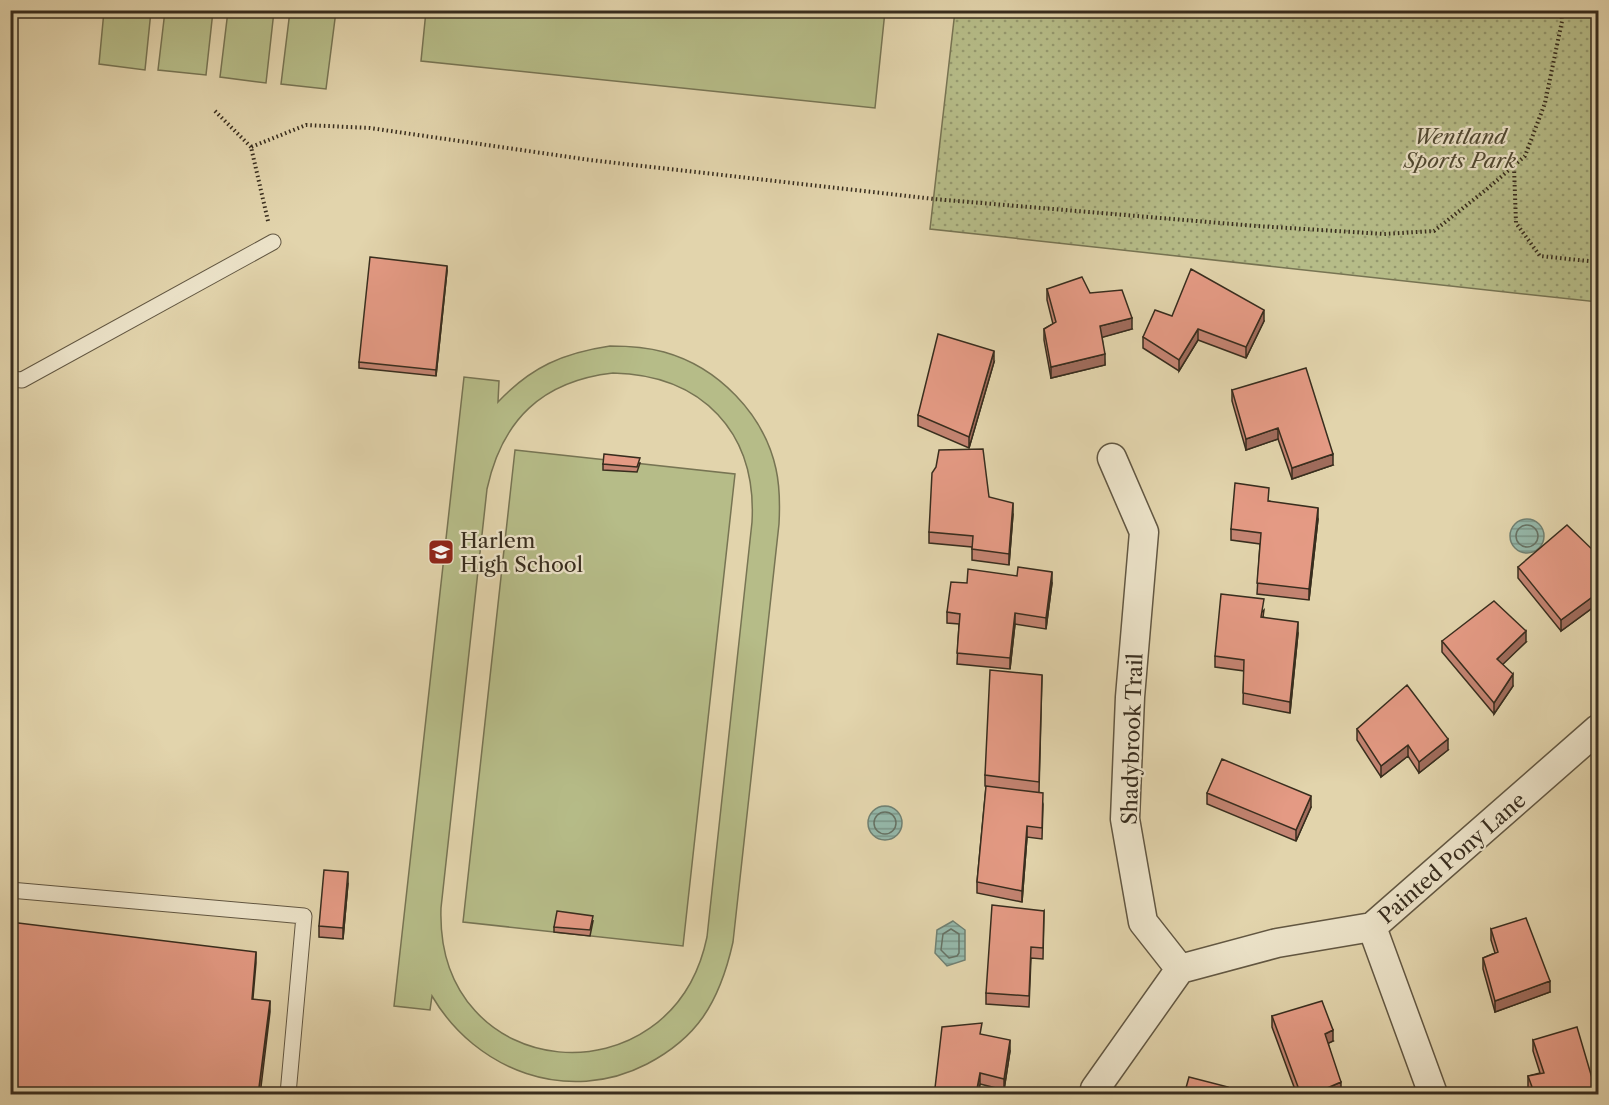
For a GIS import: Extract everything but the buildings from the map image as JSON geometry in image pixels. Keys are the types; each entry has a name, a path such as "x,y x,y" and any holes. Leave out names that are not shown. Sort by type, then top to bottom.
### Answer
{"street":[{"name":"Shadybrook Trail","path":"1112,458 1144,532 1130,697 1125,819 1143,922 1180,969"},
{"name":"Painted Pony Lane","path":"1180,969 1277,943 1372,927 1599,729"},
{"path":"1372,927 1433,1095"},
{"path":"1094,1095 1095,1089 1180,969"}],"lane":[{"path":"10,379 22,380 273,242"},
{"path":"10,890 304,916 288,1095"}],"path":[{"path":"251,147 306,125 370,128 590,160 922,198 1257,226 1384,234 1434,231 1525,156 1545,103 1562,21 1561,10"},
{"path":"215,111 251,147 273,242"},
{"path":"1514,166 1516,223 1540,256 1599,262"}],"green space":[{"path":"104,11 151,11 145,70 99,64"},
{"path":"165,11 213,11 206,75 158,70"},
{"path":"228,11 274,11 266,83 220,77"},
{"path":"290,11 336,11 326,89 281,84"},
{"path":"426,11 885,11 875,108 421,61"},
{"name":"Wentland Sports Park","path":"955,11 1598,11 1598,302 930,229"},
{"path":"624,346 664,352 684,359 720,381 750,412 770,449 776,469 780,510 733,942 725,972 714,999 703,1017 678,1044 647,1064 617,1076 586,1081 556,1080 526,1074 499,1061 473,1044 451,1022 432,996 430,1010 394,1006 464,377 499,381 498,402 523,379 536,371 563,358 593,349","holes":["613,373 645,376 673,384 697,397 718,414 734,436 745,461 751,490 752,522 707,937 685,991 650,1028 606,1048 559,1052 513,1039 475,1011 449,967 441,908 487,489 503,443 529,408 546,395 588,377"]},
{"path":"515,450 735,474 683,946 463,922"}],"water":[{"path":"1527,519 1539,524 1544,536 1539,548 1527,553 1515,548 1510,536 1515,524"},
{"path":"885,806 897,811 902,823 897,835 885,840 873,835 868,823 873,811"},
{"path":"953,921 965,930 965,960 947,966 935,953 937,930"}],"place":[{"name":"Harlem High School","path":"441,552"}]}
